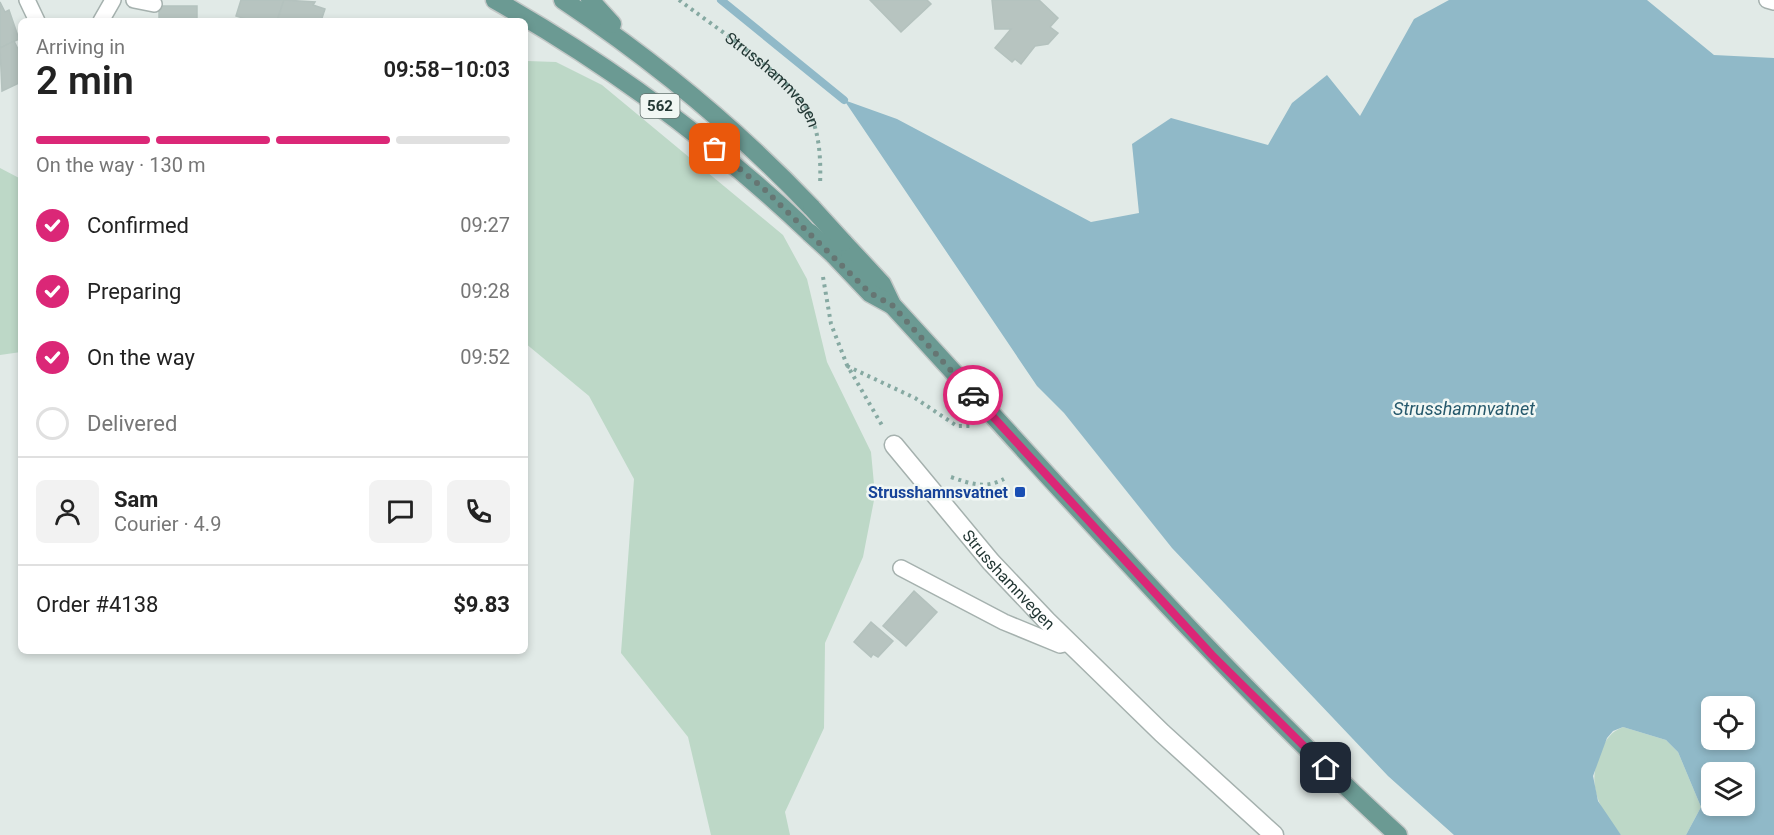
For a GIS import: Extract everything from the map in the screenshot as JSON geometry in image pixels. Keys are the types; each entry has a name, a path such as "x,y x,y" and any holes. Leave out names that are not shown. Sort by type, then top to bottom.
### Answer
{"main road":[{"name":"562","path":"495,0 525,18"},
{"name":"562","path":"563,0 640,54 726,125 778,172 812,208 838,248"},
{"name":"562","path":"590,0 640,54"},
{"name":"562","path":"528,20 577,49 651,99 762,187 810,233 838,248 882,284 892,305 1000,426 1212,655 1398,835"}],"street":[{"name":"Strusshamnvegen","path":"894,445 913,471 991,562 1069,643 1274,835"}],"lane":[{"path":"27,0 36,18"},
{"path":"103,18 113,0"},
{"path":"134,0 154,4"},
{"path":"1767,0 1774,2"},
{"path":"902,568 1004,622 1060,645 1069,643"}],"path":[{"name":"Strusshamnvegen","path":"679,0 792,88 809,112 813,123 819,153 820,186"},
{"path":"822,270 831,324 847,365 894,445"},
{"path":"847,365 915,398 957,426 1000,426"},
{"path":"913,471 938,473 984,486 1004,479"}],"green space":[{"path":"528,61 556,62 602,85 783,235 807,279 827,362 871,452 875,495 863,557 825,643 824,728 785,812 790,835 711,835 688,737 621,653 634,479 589,396 528,345"},
{"path":"0,168 18,177 18,352 0,355"},
{"path":"1623,727 1666,740 1678,752 1701,807 1686,835 1621,835 1606,815 1597,795 1595,775 1601,750 1615,731"}],"water":[{"name":"Strusshamnvatnet","path":"1449,0 1647,0 1714,55 1774,58 1774,835 1686,835 1701,807 1678,752 1666,740 1623,727 1613,731 1607,738 1593,776 1598,801 1621,835 1454,835 1388,776 1172,548 1064,413 1037,386 844,100 897,119 1091,222 1139,213 1132,144 1171,118 1268,145 1292,103 1327,75 1360,116 1414,19"}],"building":[{"path":"241,0 284,0 278,18 236,16"},
{"path":"284,0 315,2 313,5 325,9 322,18 278,18"},
{"path":"870,0 927,0 931,4 901,32"},
{"path":"992,0 1039,0 1058,18 1050,27 1058,33 1048,44 1035,46 1021,64 1015,59 1012,62 995,48 1011,29 995,29"},
{"path":"0,2 5,12 9,10 18,39 0,48"},
{"path":"159,6 197,6 197,18 159,18"},
{"path":"14,41 18,49 18,83 2,91 0,48"},
{"path":"914,591 937,612 906,646 883,626"},
{"path":"871,622 893,641 878,657 873,654 871,657 854,642"}],"waterway":[{"path":"721,0 844,100"}],"way so far":[{"path":"715,149 762,187 849,269 870,293 892,305 973,395"}],"place":[{"name":"Strusshamnsvatnet","path":"1020,492"}],"route":[{"path":"973,395 1212,655 1326,768"}]}
